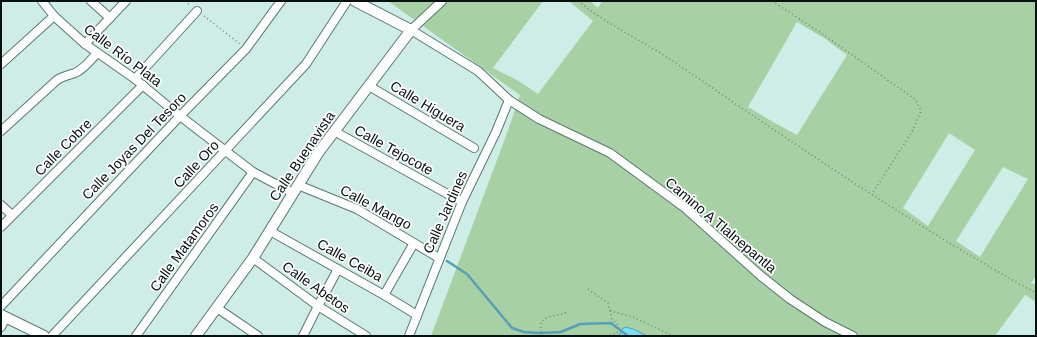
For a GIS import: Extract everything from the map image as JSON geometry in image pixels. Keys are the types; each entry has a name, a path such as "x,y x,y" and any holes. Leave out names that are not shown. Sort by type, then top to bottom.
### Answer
{"street":[{"name":"Calle Río Plata","path":"42,1 54,16 84,44 135,79 180,116 253,172 295,189"},
{"path":"91,1 110,18"},
{"path":"84,44 126,1"},
{"name":"Calle Joyas Del Tesoro","path":"1,306 180,116 246,49 281,1"},
{"name":"Calle Oro","path":"52,336 306,64 347,1"},
{"path":"355,1 411,30"},
{"path":"440,3 450,1"},
{"name":"Calle Buenavista","path":"196,336 253,258 318,153 411,30 440,3"},
{"path":"135,79 198,11"},
{"path":"1,64 54,16"},
{"name":"Camino A Tlalnepantla","path":"411,30 478,72 508,100 539,120 610,153 684,208 761,276 790,299 825,322 853,336"},
{"path":"1,131 57,80 62,76 75,73 82,69 97,53"},
{"name":"Calle Cobre","path":"1,227 143,86"},
{"name":"Calle Higuera","path":"369,86 474,148"},
{"name":"Calle Jardines","path":"409,336 462,202 496,132 508,100"},
{"name":"Calle Tejocote","path":"334,132 462,202"},
{"name":"Calle Matamoros","path":"136,336 253,172"},
{"name":"Calle Mango","path":"295,189 357,209 439,258"},
{"path":"1,205 12,215"},
{"name":"Calle Ceiba","path":"270,230 417,315"},
{"path":"384,295 414,243"},
{"name":"Calle Abetos","path":"253,258 318,306 366,336"},
{"path":"303,336 338,269"},
{"path":"217,308 258,336"},
{"path":"1,327 3,316 44,336"}],"path":[{"path":"185,1 246,49"},
{"path":"578,1 599,17 663,55 872,194 1000,273 1036,293"},
{"path":"772,1 821,33 916,100 921,110 914,130 872,194"},
{"path":"588,289 608,304 612,320 618,326 617,333 606,336"},
{"path":"609,311 632,317 673,336"},
{"path":"541,336 541,322 547,317 560,315 567,312"}],"green space":[{"path":"388,1 543,1 493,68 517,80 538,94 593,21 569,1 590,1 598,8 602,1 1036,1 1036,276 1031,283 1036,285 1036,302 1025,295 995,336 431,336 520,95","holes":["797,22 824,38 847,55 797,135 748,107","949,133 975,150 928,226 903,208","1003,167 1028,179 980,257 956,241"]}],"water":[{"path":"625,327 647,336 619,336 622,329"}],"waterway":[{"path":"447,261 467,274 512,328 524,332 561,332 580,324 611,323 628,336"}]}
